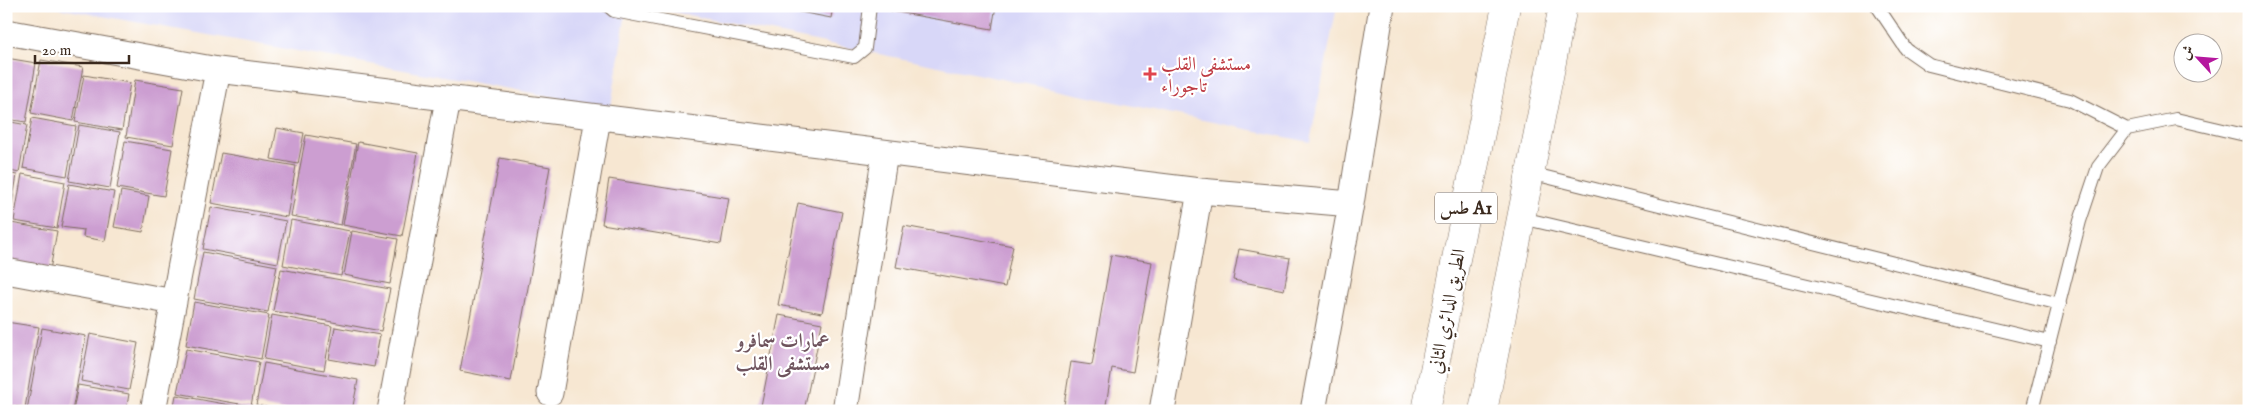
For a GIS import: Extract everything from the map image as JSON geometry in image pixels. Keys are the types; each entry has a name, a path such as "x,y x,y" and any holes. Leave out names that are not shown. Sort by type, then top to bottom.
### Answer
{"highway":[{"name":"الطريق الدائري الثاني","path":"1426,411 1506,6"},
{"name":"طس A1","path":"1483,411 1563,6"}],"street":[{"path":"1313,411 1351,204 1382,6"},
{"path":"6,32 218,70 1200,191 1351,204"},
{"path":"153,411 218,70"},
{"path":"390,411 448,99"},
{"path":"550,393 598,118"},
{"path":"845,411 885,153"},
{"path":"1162,411 1200,191"},
{"path":"6,271 174,302"}],"lane":[{"path":"608,6 614,11 854,57 865,48 870,6"},
{"path":"1877,6 1906,49 1929,65 2070,100 2127,129 2176,119 2249,136"},
{"path":"2032,411 2080,221 2098,167 2127,129"},
{"path":"1530,173 2060,304"},
{"path":"1522,218 2050,342"}],"shaded area":[{"path":"46,6 627,6 611,107"},
{"name":"مستشفى القلب تاجوراء","path":"644,6 1337,6 1310,142"}],"building":[{"path":"769,6 833,6 831,18"},
{"path":"892,6 996,6 992,29 891,11"},
{"path":"6,58 36,63 26,122 6,119"},
{"path":"41,60 83,67 73,121 31,113"},
{"path":"84,75 130,83 122,130 75,122"},
{"path":"135,80 183,88 173,145 126,137"},
{"path":"32,118 76,126 67,176 23,168"},
{"path":"6,121 27,125 19,173 6,170"},
{"path":"79,125 120,132 110,188 69,181"},
{"path":"277,128 304,133 298,164 271,159"},
{"path":"306,135 356,144 341,225 291,216"},
{"path":"125,141 172,149 164,196 117,188"},
{"path":"358,142 418,153 402,236 343,225"},
{"path":"221,153 296,166 287,217 211,203"},
{"path":"500,158 550,167 511,381 460,371"},
{"path":"6,173 17,175 9,223 6,223"},
{"path":"22,174 65,182 57,228 14,221"},
{"path":"609,179 729,198 721,244 602,224"},
{"path":"69,184 114,192 105,241 83,237 84,230 61,227"},
{"path":"121,191 149,196 143,232 114,227"},
{"path":"798,203 842,212 822,313 778,305"},
{"path":"211,207 286,221 278,263 203,249"},
{"path":"291,220 350,231 341,276 283,265"},
{"path":"11,223 57,231 50,270 6,262"},
{"path":"904,226 1013,246 1005,287 896,267"},
{"path":"352,231 398,239 390,284 344,275"},
{"path":"1239,249 1290,258 1284,290 1233,280"},
{"path":"203,252 277,266 268,312 194,299"},
{"path":"1111,255 1152,262 1133,372 1112,368 1105,411 1063,411 1071,362 1092,365"},
{"path":"281,269 390,289 381,331 273,311"},
{"path":"194,302 269,315 261,359 186,345"},
{"path":"272,315 332,326 324,370 264,359"},
{"path":"779,315 822,323 804,411 760,411"},
{"path":"6,322 39,327 25,408 6,405"},
{"path":"335,327 380,335 374,367 329,359"},
{"path":"42,328 86,336 72,411 27,410"},
{"path":"90,334 138,343 129,390 81,381"},
{"path":"186,349 259,362 251,406 177,393"},
{"path":"264,363 358,380 352,411 287,411 256,405"},
{"path":"78,385 129,394 126,411 73,411"},
{"path":"176,395 251,409 251,411 173,411"}],"place":[{"name":"مستشفى القلب تاجوراء","path":"1150,74"}],"district":[{"name":"عمارات سمافرو مستشفى القلب","path":"783,352"}]}
